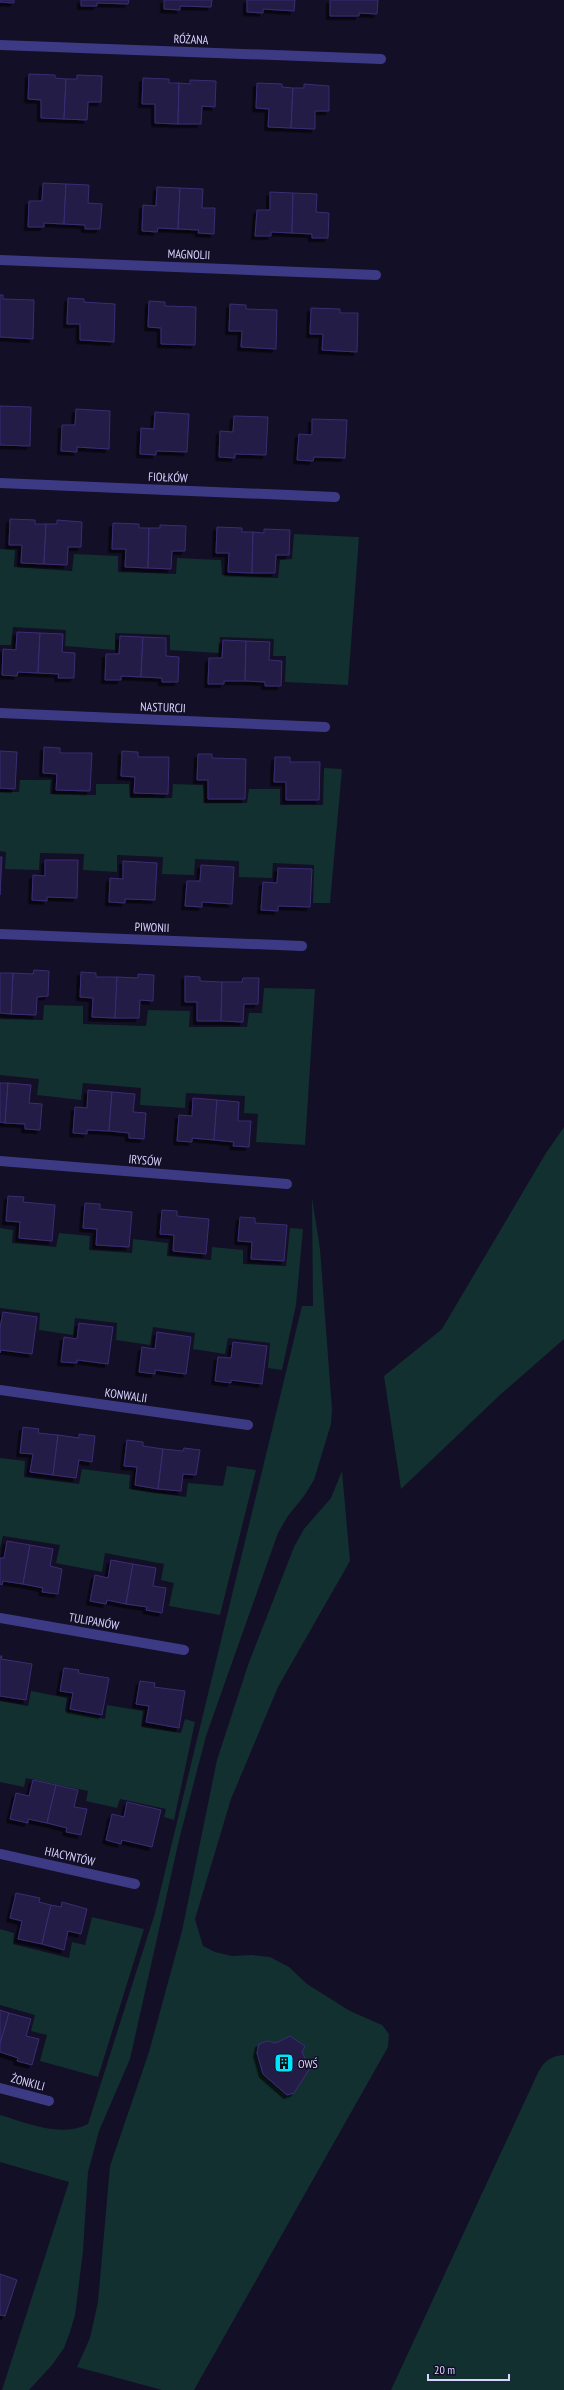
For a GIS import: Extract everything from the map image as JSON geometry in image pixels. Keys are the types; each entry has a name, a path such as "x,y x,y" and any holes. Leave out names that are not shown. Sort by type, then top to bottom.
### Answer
{"street":[{"name":"RÓŻANA","path":"0,45 381,59"},
{"name":"MAGNOLII","path":"0,260 376,275"},
{"name":"FIOŁKÓW","path":"0,483 335,497"},
{"name":"NASTURCJI","path":"0,713 325,727"},
{"name":"PIWONII","path":"0,934 302,946"},
{"name":"IRYSÓW","path":"0,1161 287,1184"},
{"name":"KONWALII","path":"0,1390 248,1425"},
{"name":"TULIPANÓW","path":"0,1618 184,1650"},
{"name":"HIACYNTÓW","path":"0,1854 135,1884"},
{"name":"ŻONKILI","path":"0,2088 49,2101"}],"green space":[{"path":"294,534 359,537 348,685 285,682 286,656 273,656 274,639 220,637 219,653 170,650 170,635 115,633 115,650 65,646 66,630 13,627 11,645 0,645 0,549 15,550 14,567 72,571 74,554 118,556 118,572 176,574 177,558 221,560 222,575 278,578 280,560 292,559"},
{"path":"324,768 342,769 330,903 313,903 314,865 273,863 272,878 239,877 239,861 195,859 194,875 162,874 163,857 117,855 117,872 83,870 84,854 40,853 39,870 5,869 6,852 0,851 0,792 19,792 20,780 51,780 50,794 96,795 96,784 129,784 130,798 172,798 173,784 203,785 204,803 247,803 249,789 280,789 280,805 323,805"},
{"path":"264,988 315,989 305,1145 256,1142 258,1114 244,1113 245,1096 186,1093 185,1108 140,1105 141,1088 83,1083 81,1100 37,1095 39,1079 0,1075 0,1019 43,1020 44,1005 83,1006 83,1024 146,1026 148,1010 190,1011 189,1027 247,1027 249,1013 262,1013"},
{"path":"564,1127 564,1339 501,1394 401,1489 384,1376 442,1329 546,1153"},
{"path":"312,1198 320,1249 332,1409 331,1424 314,1480 304,1496 288,1516 278,1533 206,1736 179,1840 130,2059 99,2131 88,2172 83,2251 75,2315 70,2332 64,2348 52,2365 29,2390 2,2390 69,2182 0,2162 0,2115 44,2128 66,2130 88,2124 155,1913 302,1306 313,1306"},
{"path":"0,1228 13,1230 12,1243 56,1247 59,1233 90,1236 89,1250 132,1253 133,1239 168,1243 167,1256 211,1260 212,1247 243,1250 243,1264 286,1266 290,1228 303,1229 296,1305 282,1370 268,1368 270,1343 228,1338 225,1354 193,1349 195,1333 153,1327 150,1345 116,1340 117,1323 75,1318 73,1335 39,1330 40,1313 0,1308"},
{"path":"0,1458 25,1461 24,1477 79,1484 82,1469 130,1475 129,1489 186,1497 188,1483 223,1486 227,1466 256,1470 220,1615 169,1606 174,1583 161,1580 164,1564 105,1553 102,1572 56,1563 60,1545 3,1536 0,1548"},
{"path":"342,1471 350,1561 278,1687 231,1799 195,1919 203,1946 215,1952 232,1956 252,1955 270,1957 289,1967 307,1984 350,2011 382,2025 389,2034 388,2047 194,2390 162,2390 77,2367 90,2338 98,2302 110,2166 149,2052 182,1931 217,1760 248,1665 294,1547 304,1529 331,1498"},
{"path":"31,1691 67,1698 65,1711 105,1719 107,1705 143,1711 141,1727 181,1733 185,1719 195,1722 174,1820 164,1817 166,1809 120,1799 117,1808 86,1801 88,1791 26,1778 24,1787 0,1782 0,1701 28,1706"},
{"path":"92,1917 144,1929 98,2077 40,2061 47,2035 31,2031 35,2015 0,2005 0,1929 14,1933 13,1944 69,1958 72,1942 85,1945"},
{"path":"564,2055 564,2390 391,2390 538,2072 550,2059"}],"building":[{"path":"0,0 14,0 14,3 0,2"},
{"path":"81,0 129,0 128,4 97,3 97,6 81,6"},
{"path":"164,0 212,0 211,7 180,6 180,10 164,9"},
{"path":"247,0 295,0 294,11 263,9 263,13 247,12"},
{"path":"330,0 378,0 377,14 359,13 359,16 330,16"},
{"path":"29,74 55,75 55,78 66,79 64,119 41,118 41,100 28,99"},
{"path":"77,75 102,76 101,102 88,102 87,120 64,119 66,79 77,79"},
{"path":"143,78 169,79 169,83 179,83 178,124 155,123 155,104 142,104"},
{"path":"190,80 216,81 215,107 202,106 201,124 178,124 179,83 190,84"},
{"path":"257,83 282,84 282,87 293,88 291,128 268,127 269,109 256,108"},
{"path":"304,84 329,86 329,111 315,111 315,129 291,128 293,88 304,88"},
{"path":"43,183 66,184 64,224 44,223 44,227 28,227 29,201 42,201"},
{"path":"66,184 89,185 88,203 102,204 100,229 85,229 85,225 64,224"},
{"path":"157,187 180,188 178,229 158,228 157,232 142,231 143,205 156,206"},
{"path":"180,188 203,189 202,208 215,208 214,234 198,233 199,230 178,229"},
{"path":"270,192 293,193 292,233 271,232 271,236 255,236 257,210 270,210"},
{"path":"293,193 317,194 316,212 329,213 328,238 312,238 312,234 292,233"},
{"path":"0,295 3,295 3,299 34,300 33,339 0,337"},
{"path":"68,298 84,299 84,302 115,304 114,342 80,340 80,324 67,324"},
{"path":"149,301 165,302 165,306 196,307 195,345 161,344 161,328 148,327"},
{"path":"230,304 246,305 246,309 277,310 276,349 241,347 242,331 229,331"},
{"path":"311,308 340,309 340,313 358,313 357,352 322,350 323,334 310,334"},
{"path":"0,406 31,407 30,446 0,445"},
{"path":"76,409 110,411 109,449 77,447 77,452 61,451 62,425 75,425"},
{"path":"155,412 189,414 187,452 156,451 156,455 140,454 141,428 154,429"},
{"path":"234,416 268,417 266,455 235,454 235,458 219,457 220,431 233,432"},
{"path":"312,419 347,420 345,458 314,457 313,461 297,460 299,434 312,435"},
{"path":"10,519 35,520 35,524 46,524 44,564 21,563 22,545 9,545"},
{"path":"57,520 82,522 81,547 68,547 67,565 44,564 46,524 57,524"},
{"path":"113,523 139,524 139,528 149,528 148,568 125,567 126,549 112,549"},
{"path":"160,525 186,526 185,551 172,551 171,569 148,568 149,528 160,528"},
{"path":"217,527 242,528 242,532 253,532 252,573 228,572 229,553 216,553"},
{"path":"264,529 290,530 289,555 276,555 275,573 252,573 253,532 264,533"},
{"path":"17,632 40,633 38,673 18,672 17,676 2,675 3,649 16,650"},
{"path":"40,633 63,634 62,652 75,653 74,678 58,678 59,674 38,673"},
{"path":"120,636 143,637 141,677 121,676 121,680 105,680 106,654 119,654"},
{"path":"143,637 166,638 166,656 179,657 178,682 162,682 162,678 141,677"},
{"path":"223,640 246,641 245,681 224,681 224,684 208,684 209,658 222,658"},
{"path":"246,641 270,642 269,660 282,661 281,686 265,686 265,682 245,681"},
{"path":"44,747 60,748 60,753 92,753 90,791 56,790 57,774 43,773"},
{"path":"0,751 17,752 15,789 0,788"},
{"path":"122,751 138,752 138,757 169,757 168,794 134,793 135,777 121,776"},
{"path":"198,754 212,754 212,758 246,759 245,799 208,799 208,780 197,780"},
{"path":"275,757 290,757 290,762 320,762 319,800 286,800 286,782 274,782"},
{"path":"0,857 2,857 0,895"},
{"path":"45,860 78,860 77,898 47,897 47,901 32,900 33,875 45,876"},
{"path":"123,861 157,863 155,900 125,899 125,903 109,902 110,878 123,879"},
{"path":"201,865 234,867 232,904 202,902 202,907 185,906 187,881 200,881"},
{"path":"278,868 312,869 310,907 278,906 278,911 261,910 263,882 277,883"},
{"path":"34,970 49,971 48,996 37,997 36,1015 11,1014 13,973 33,974"},
{"path":"81,972 96,973 96,977 117,977 115,1018 92,1017 93,998 80,997"},
{"path":"0,973 13,973 11,1014 0,1013"},
{"path":"138,974 154,975 153,1001 140,1000 139,1018 115,1018 117,977 138,978"},
{"path":"185,976 200,977 200,981 222,982 221,1021 197,1021 197,1002 185,1002"},
{"path":"243,978 259,978 258,1004 244,1004 243,1022 221,1021 222,982 242,982"},
{"path":"0,1083 8,1083 5,1123 0,1122"},
{"path":"8,1083 31,1085 29,1103 42,1104 40,1130 25,1129 25,1124 5,1123"},
{"path":"88,1090 112,1092 109,1131 87,1130 87,1134 73,1133 75,1107 87,1108"},
{"path":"112,1092 135,1094 133,1112 146,1113 144,1139 129,1138 129,1133 109,1131"},
{"path":"193,1098 217,1100 214,1140 192,1138 192,1142 177,1141 179,1115 192,1116"},
{"path":"217,1100 239,1102 238,1121 251,1121 249,1147 233,1146 234,1142 214,1140"},
{"path":"8,1196 24,1197 23,1202 55,1205 52,1241 19,1238 20,1222 6,1221"},
{"path":"85,1203 100,1204 100,1209 132,1212 129,1247 96,1245 97,1229 83,1228"},
{"path":"162,1210 177,1211 177,1216 209,1219 206,1254 173,1251 174,1235 160,1234"},
{"path":"240,1217 255,1218 255,1223 287,1225 284,1261 251,1259 252,1242 238,1241"},
{"path":"3,1312 37,1317 32,1354 1,1350 0,1353 0,1328"},
{"path":"79,1323 113,1327 108,1364 77,1360 77,1363 61,1362 64,1337 77,1339"},
{"path":"157,1332 191,1337 186,1374 155,1370 155,1374 139,1372 142,1347 155,1349"},
{"path":"233,1342 267,1346 262,1384 231,1380 231,1383 215,1381 218,1357 231,1358"},
{"path":"23,1427 39,1429 38,1433 58,1435 53,1475 30,1472 33,1454 20,1453"},
{"path":"79,1434 95,1436 92,1462 79,1460 76,1478 53,1475 58,1435 79,1438"},
{"path":"127,1440 143,1442 143,1446 163,1449 158,1489 135,1485 137,1467 124,1466"},
{"path":"184,1448 200,1450 196,1475 183,1474 181,1491 158,1489 163,1449 183,1451"},
{"path":"7,1541 30,1545 23,1584 3,1581 2,1585 0,1584 0,1558 4,1558"},
{"path":"30,1545 53,1549 50,1566 62,1569 58,1594 42,1592 43,1588 23,1584"},
{"path":"111,1560 133,1564 126,1604 107,1600 106,1604 90,1601 95,1575 108,1578"},
{"path":"133,1564 156,1568 153,1586 166,1588 162,1613 146,1610 147,1607 126,1604"},
{"path":"0,1656 2,1656 1,1659 32,1664 26,1700 0,1696"},
{"path":"64,1668 79,1670 78,1673 109,1678 102,1715 70,1709 73,1693 60,1691"},
{"path":"140,1681 155,1683 154,1687 185,1691 179,1728 146,1722 149,1706 136,1704"},
{"path":"33,1780 56,1785 47,1823 28,1819 28,1823 10,1819 16,1793 29,1796"},
{"path":"56,1785 78,1790 74,1807 87,1809 81,1835 66,1832 67,1828 47,1823"},
{"path":"127,1802 161,1810 152,1847 122,1840 121,1844 106,1840 112,1814 124,1817"},
{"path":"16,1893 40,1898 39,1902 51,1905 42,1944 18,1939 22,1921 10,1918"},
{"path":"62,1902 87,1909 81,1934 68,1931 64,1950 42,1944 51,1905 61,1907"},
{"path":"0,2010 9,2013 0,2044"},
{"path":"9,2013 31,2019 26,2036 39,2039 32,2065 17,2061 18,2058 0,2052 0,2044"},
{"name":"OWŚ","path":"290,2036 305,2046 302,2052 310,2068 294,2093 287,2095 263,2074 257,2053 259,2044 267,2041 276,2043"},
{"path":"0,2274 17,2280 5,2316 0,2315"}],"place":[{"name":"OWŚ","path":"284,2063"}]}
